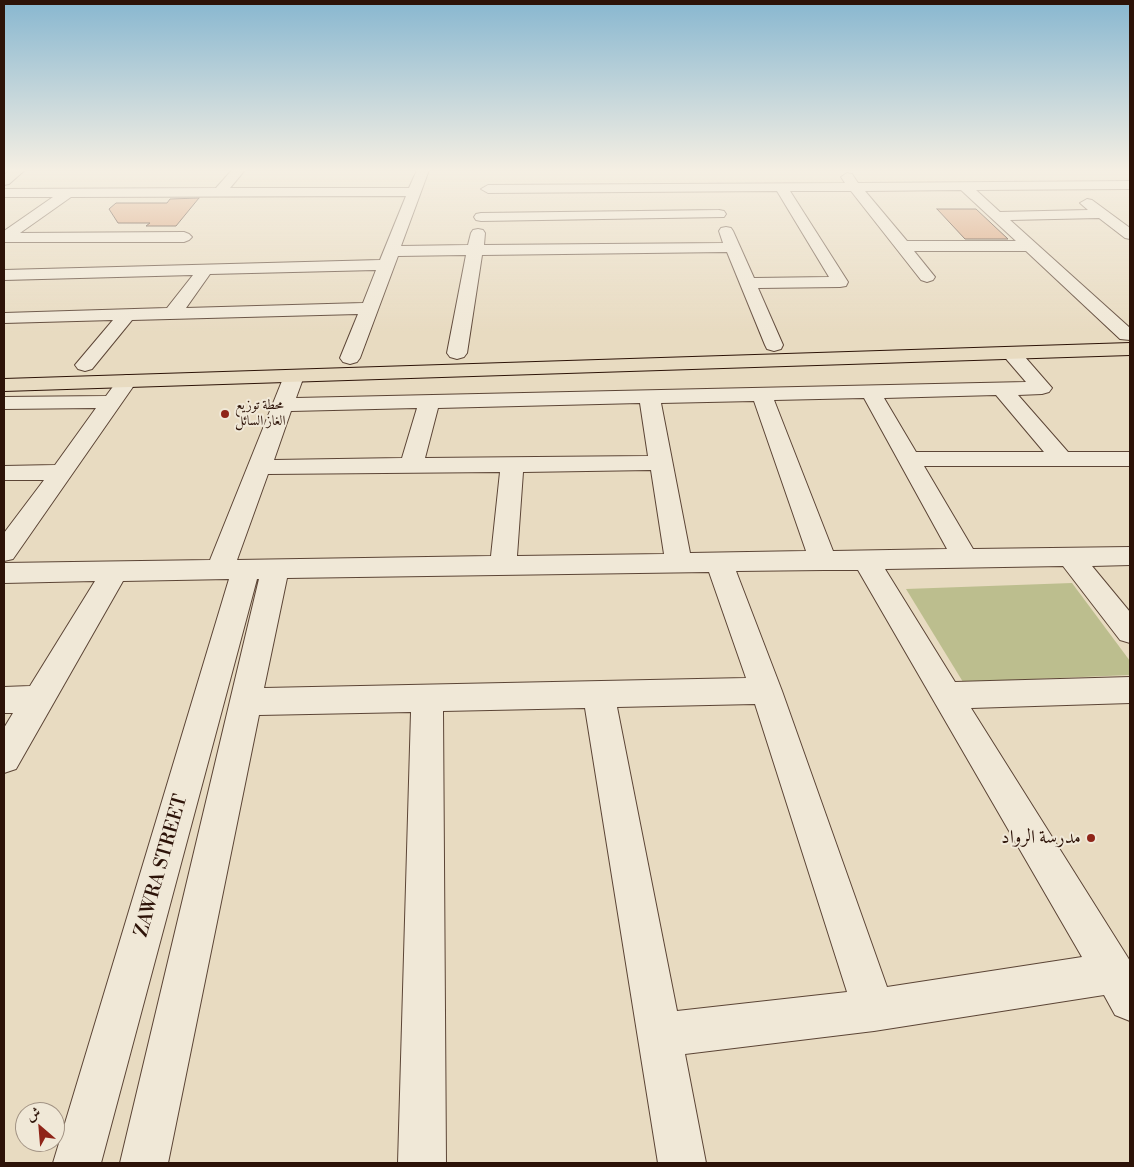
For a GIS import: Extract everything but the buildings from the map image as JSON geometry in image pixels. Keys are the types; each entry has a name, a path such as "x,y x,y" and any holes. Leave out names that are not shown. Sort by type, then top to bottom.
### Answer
{"main road":[{"path":"4,385 294,376 686,355 774,345 1129,339"},
{"path":"4,368 457,354 1011,353 1129,339"}],"street":[{"path":"4,238 23,224"},
{"path":"350,358 402,224"},
{"path":"457,354 480,224"},
{"path":"628,224 632,248"},
{"path":"723,224 774,345"},
{"path":"748,283 840,282 804,224"},
{"path":"884,224 927,277"},
{"path":"1006,224 1129,339"},
{"path":"1116,224 1130,235"},
{"path":"4,238 184,237"},
{"path":"902,246 1030,246"},
{"path":"4,275 205,270 388,258 475,250 733,247"},
{"path":"172,314 205,270"},
{"path":"4,318 369,308"},
{"path":"85,366 127,315"},
{"path":"284,405 1042,388 1011,353"},
{"path":"144,1163 246,702 247,569 260,467 294,376"},
{"path":"4,552 127,381"},
{"path":"1003,390 1062,459"},
{"path":"871,393 966,559"},
{"path":"762,395 823,561"},
{"path":"649,397 679,563"},
{"path":"4,403 112,402"},
{"path":"412,466 429,402"},
{"path":"909,459 1130,459"},
{"path":"260,467 661,464"},
{"path":"503,566 512,465"},
{"path":"4,473 60,472"},
{"path":"4,573 1130,556"},
{"path":"1070,557 1130,632"},
{"path":"659,1034 874,1010 1122,987 866,560"},
{"path":"719,562 766,691 874,1010"},
{"name":"ZAWRA STREET","path":"78,1163 247,569"},
{"path":"4,758 114,571"},
{"path":"947,695 1130,690"},
{"path":"246,702 766,691"},
{"path":"599,694 682,1163"},
{"path":"422,1163 427,698"},
{"path":"4,700 39,699"}],"green space":[{"path":"1072,583 1130,661 1130,675 963,682 906,589"}],"place":[{"name":"محطة توزيع الغاز السائل","path":"225,414"},
{"name":"مدرسة الرواد","path":"1091,838"}]}
